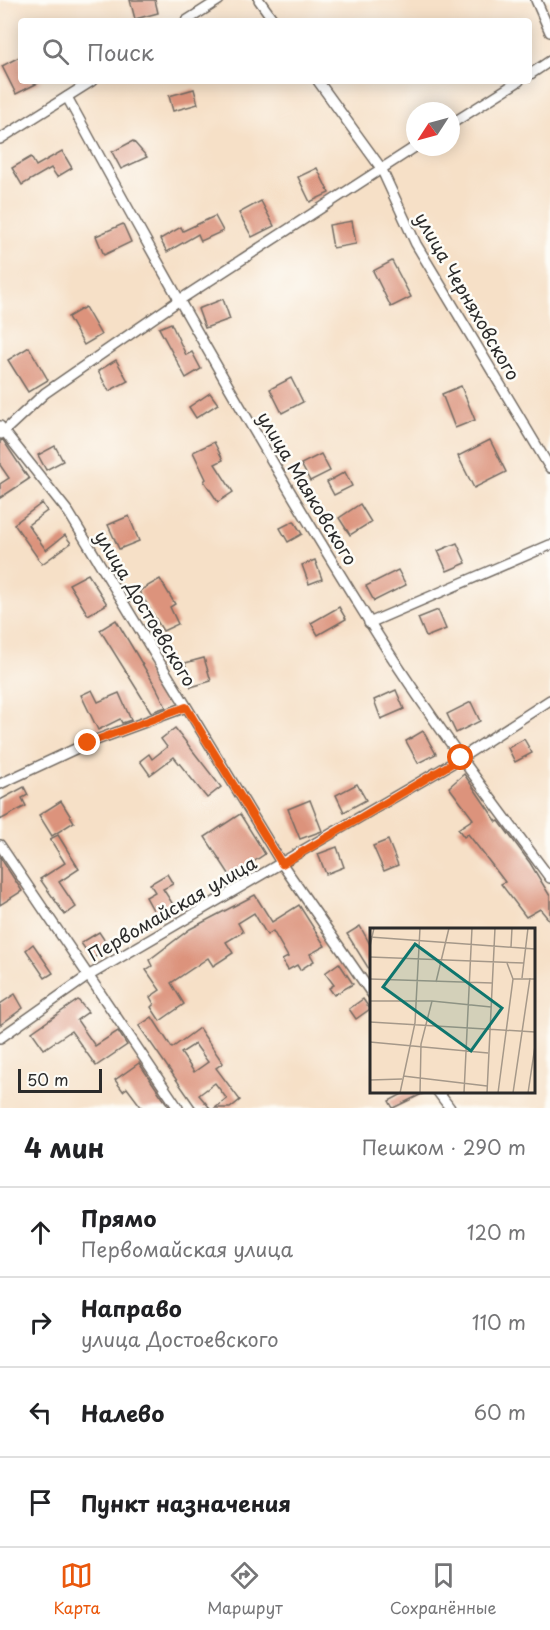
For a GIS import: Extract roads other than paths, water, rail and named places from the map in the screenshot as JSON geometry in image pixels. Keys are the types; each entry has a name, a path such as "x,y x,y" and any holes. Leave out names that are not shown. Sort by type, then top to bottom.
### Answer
{"street":[{"path":"191,18 219,0"},
{"path":"259,0 272,18"},
{"path":"536,0 550,32"},
{"path":"532,73 550,61"},
{"path":"0,139 87,84"},
{"name":"улица Черняховского","path":"320,84 381,168 416,244 550,468"},
{"path":"460,118 514,84"},
{"name":"улица Маяковского","path":"67,97 178,302 369,622 461,758 550,878"},
{"path":"1,431 45,393 178,302 406,153"},
{"name":"улица Достоевского","path":"1,431 69,513 282,864 370,991"},
{"path":"369,622 550,545"},
{"name":"Первомайская улица","path":"0,1038 88,976 461,758 550,700"},
{"path":"0,784 88,743 186,707"},
{"path":"0,845 178,1108"},
{"path":"439,1093 450,1108"}]}
